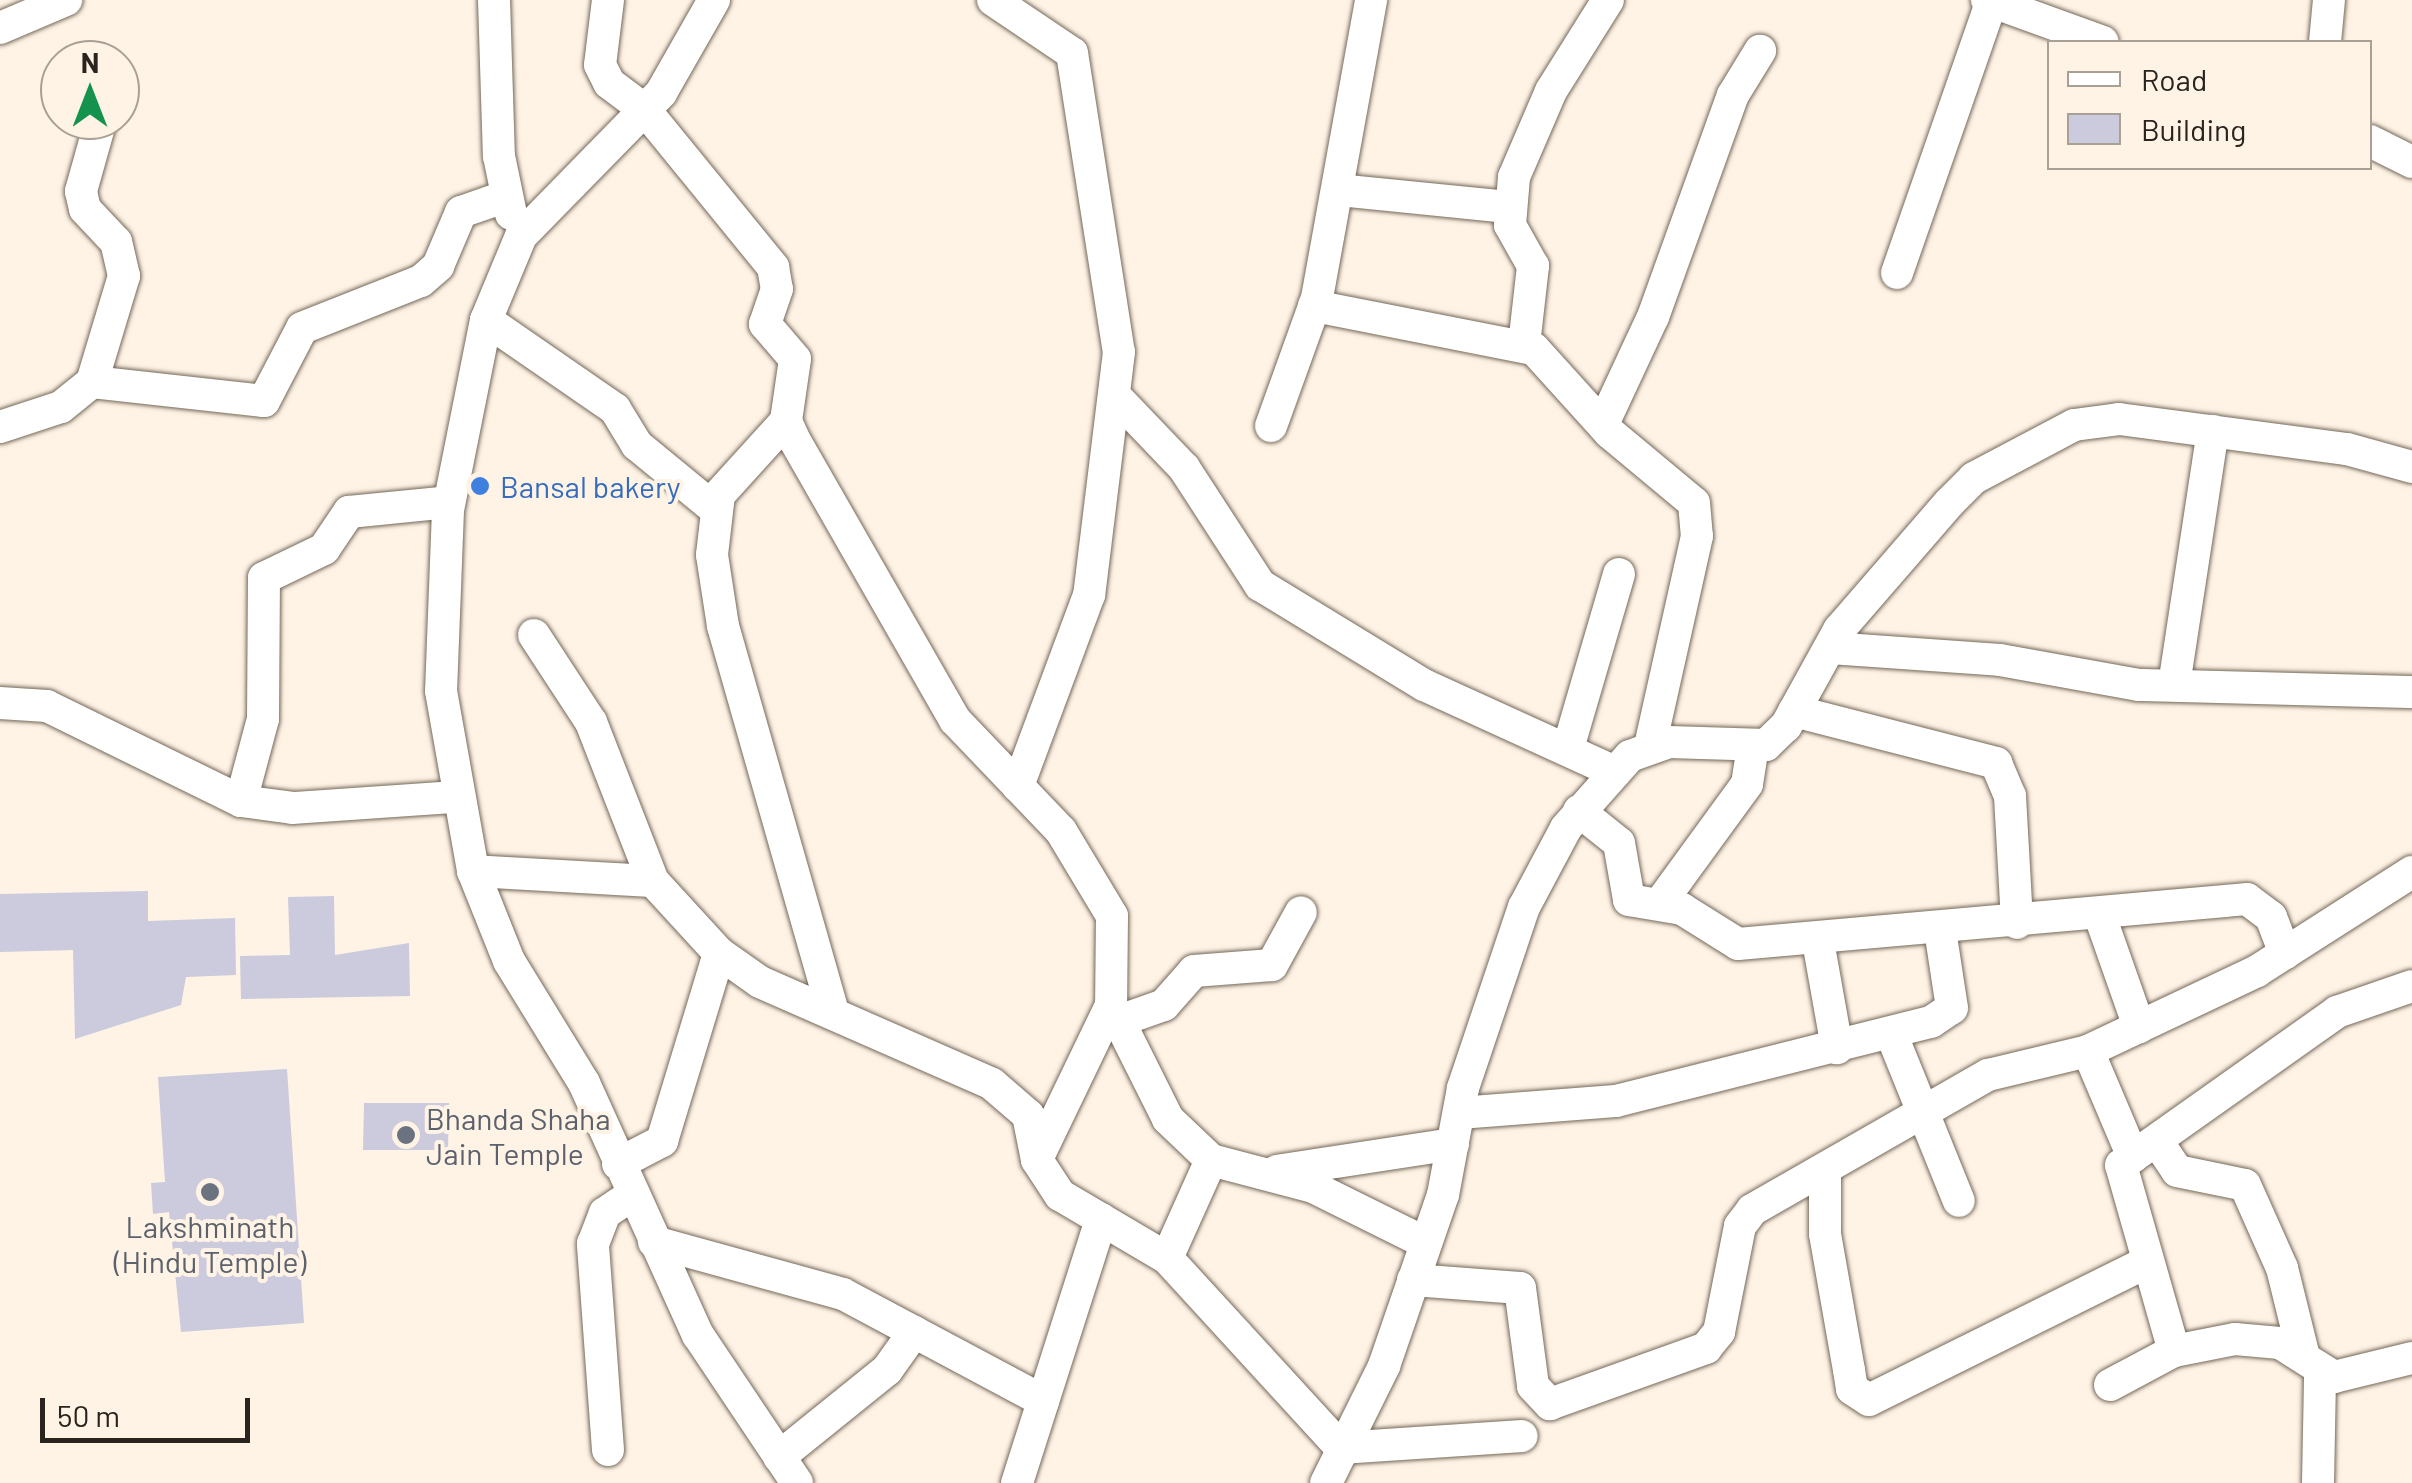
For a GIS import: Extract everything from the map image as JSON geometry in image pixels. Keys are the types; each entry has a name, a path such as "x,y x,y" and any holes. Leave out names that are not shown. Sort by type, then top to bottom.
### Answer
{"street":[{"path":"1,34 66,0"},
{"path":"494,0 504,197 521,236"},
{"path":"608,0 600,65 645,110 773,267 777,289 765,324 799,377 786,422 730,478 716,510 723,626 833,1013"},
{"path":"714,0 645,110 521,236 486,320 449,502 441,690 455,798 472,871 508,961 584,1083 698,1336 788,1470 887,1370 914,1332"},
{"path":"992,0 1072,53 1120,401 1089,596 1018,786"},
{"path":"1270,426 1314,306 1372,0"},
{"path":"1524,345 1534,266 1507,207 1551,91 1608,0"},
{"path":"1898,273 1990,0 2098,40"},
{"path":"2326,40 2330,0"},
{"path":"1603,424 1653,317 1734,95 1760,52"},
{"path":"0,428 61,407 92,382 124,276 116,242 81,191 95,140"},
{"path":"2372,143 2412,162"},
{"path":"1338,190 1507,207"},
{"path":"92,382 264,401 302,328 421,280 438,266 460,212 504,197"},
{"path":"1314,306 1524,345 1554,364 1603,424 1675,482 1698,516 1650,746"},
{"path":"486,320 614,409 637,445 716,510"},
{"path":"1120,401 1184,468 1260,585 1424,684 1569,745 1616,772"},
{"path":"1335,1472 1414,1280 1524,907 1579,812 1616,772 1650,746 1753,748 1778,736 1830,648 1974,478 2094,420 2212,431 2412,466"},
{"path":"786,422 956,720 1060,830 1112,916 1114,1014 1168,1119 1211,1160 1313,1186 1426,1243"},
{"path":"2174,685 2212,431"},
{"path":"241,801 263,718 264,578 324,549 349,512 449,502"},
{"path":"1569,745 1619,574"},
{"path":"534,635 592,722 653,881 719,953 833,1013 992,1084 1028,1115 1036,1160 1060,1194 1167,1258 1335,1472"},
{"path":"1830,648 2174,685 2412,692"},
{"path":"0,703 47,706 241,801 293,808 455,798"},
{"path":"1794,711 1996,763 2010,796 2017,924"},
{"path":"1662,902 1747,784 1753,748"},
{"path":"1579,812 1619,843 1629,900 1662,902 1738,944 2017,924 2246,899 2272,917 2285,953"},
{"path":"472,871 653,881"},
{"path":"1414,1280 1520,1288 1538,1399 1566,1400 1706,1348 1719,1332 1744,1218 1921,1119 1988,1075 2088,1051 2139,1028 2285,953 2412,872"},
{"path":"1114,1014 1164,1004 1194,970 1272,966 1301,912"},
{"path":"2100,916 2139,1028"},
{"path":"1258,1174 1456,1128 1616,1101 1891,1032 1952,1008 1940,930"},
{"path":"1818,941 1836,1048"},
{"path":"618,1164 662,1141 719,953"},
{"path":"2174,1351 2116,1173 2337,1012 2412,986"},
{"path":"1036,1160 1114,1014"},
{"path":"1891,1032 1921,1119 1959,1200"},
{"path":"2088,1051 2145,1149 2176,1171 2245,1185 2282,1268 2312,1364 2318,1483"},
{"path":"1167,1258 1211,1160"},
{"path":"1825,1172 1832,1206 1824,1234 1848,1370 1852,1389 1869,1400 2147,1262"},
{"path":"608,1450 594,1244 605,1213 632,1196"},
{"path":"1017,1483 1101,1219"},
{"path":"654,1242 843,1294 1043,1401"},
{"path":"2110,1385 2174,1351 2235,1339 2312,1364 2412,1358"},
{"path":"1335,1472 1522,1436"}],"building":[{"path":"148,891 148,921 235,918 236,975 186,977 181,1005 75,1039 73,950 0,952 0,894"},
{"path":"334,896 335,955 409,943 410,996 241,999 240,956 290,955 288,897"},
{"path":"287,1069 304,1323 181,1332 169,1212 153,1214 151,1183 165,1182 158,1077"},
{"name":"Bhanda Shaha Jain Temple","path":"364,1103 449,1103 448,1150 363,1150"}],"place":[{"name":"Bansal bakery","path":"480,486"},
{"name":"Bhanda Shaha Jain Temple","path":"406,1135"},
{"name":"Lakshminath (Hindu Temple)","path":"210,1192"}]}
